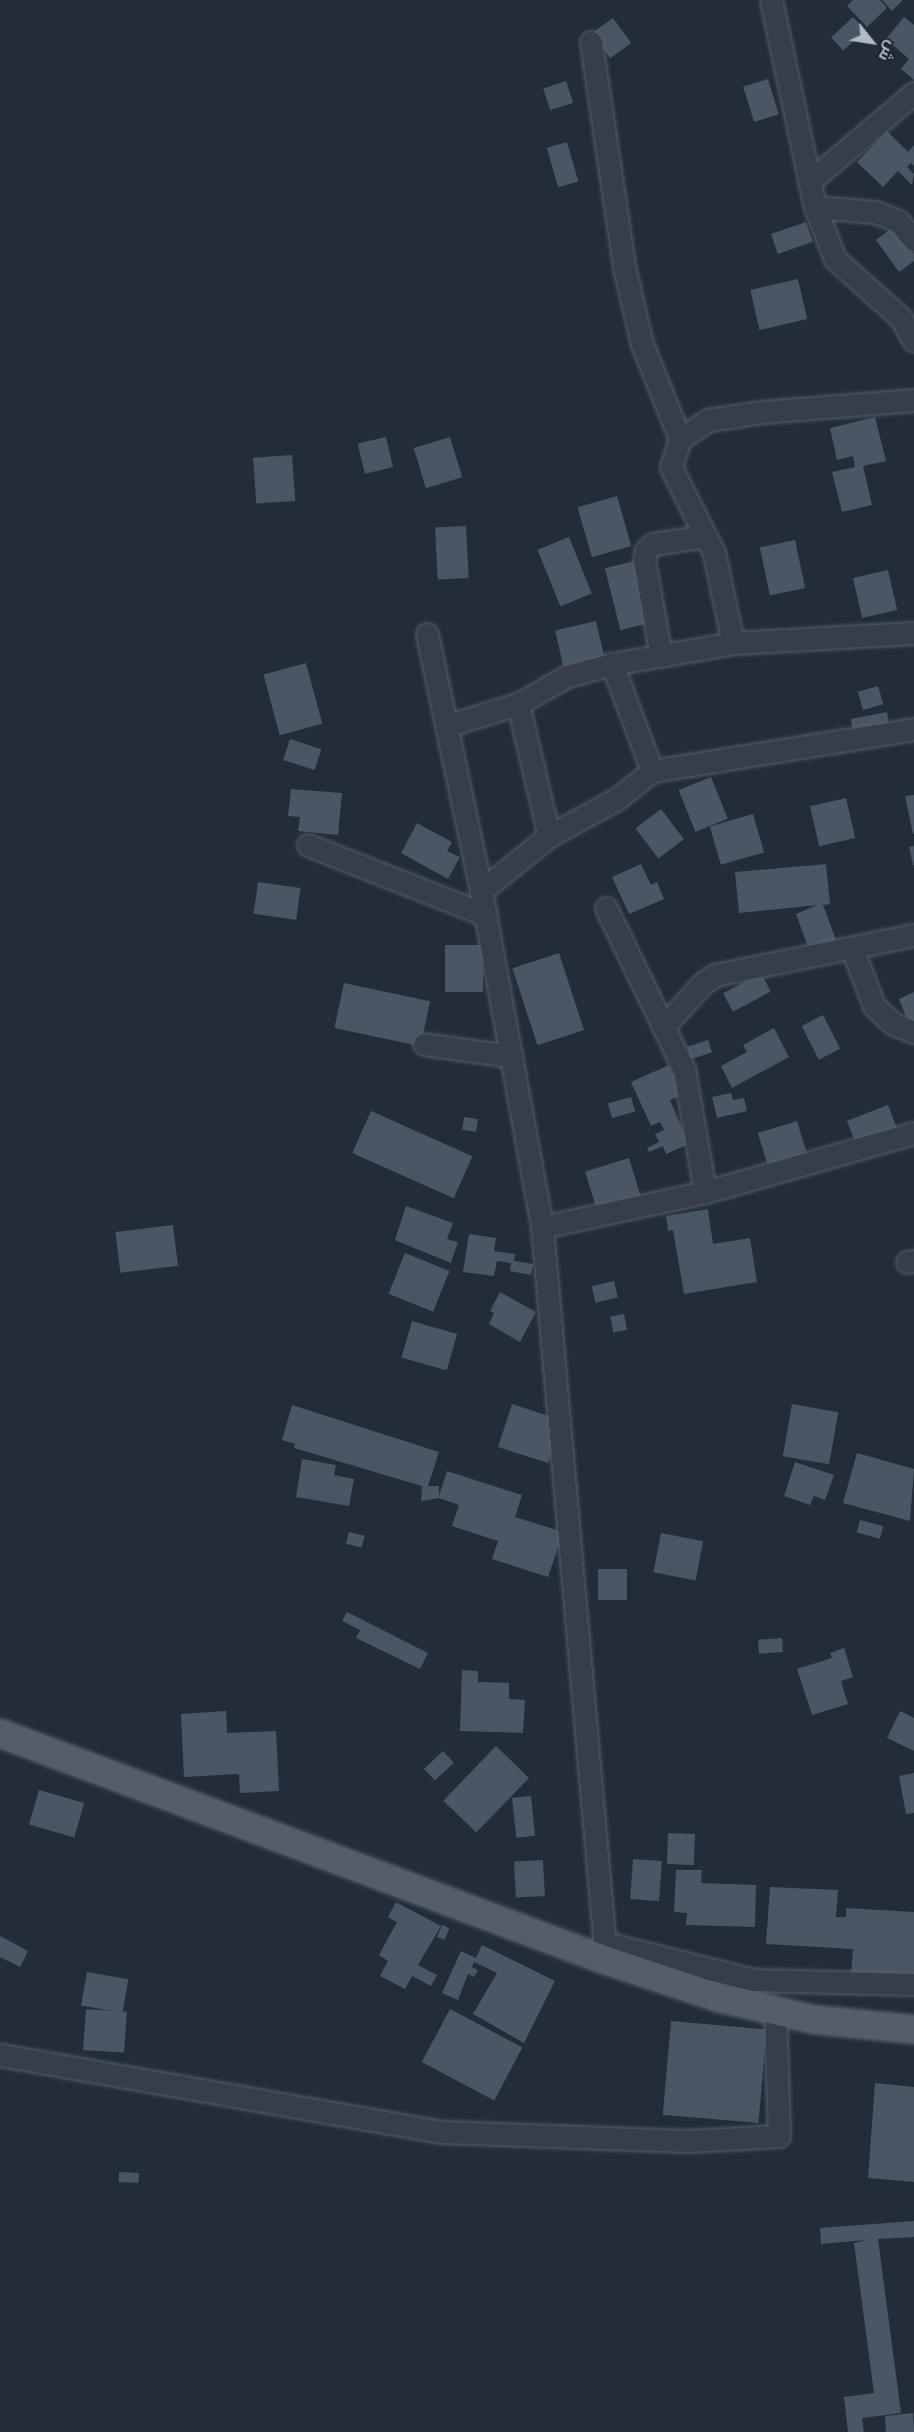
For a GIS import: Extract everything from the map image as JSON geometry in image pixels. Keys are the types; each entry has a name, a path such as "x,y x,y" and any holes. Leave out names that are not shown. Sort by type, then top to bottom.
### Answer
{"main road":[{"path":"0,1733 605,1951 717,1997 813,2019 914,2029"}],"street":[{"path":"771,0 815,207 835,259 901,318 914,341"},
{"path":"591,42 625,272 642,344 680,439 672,467 714,552 733,643"},
{"path":"809,182 914,93"},
{"path":"815,207 875,212 898,221 914,240"},
{"path":"680,439 708,420 882,400 914,400"},
{"path":"661,656 644,561 646,550 653,544 705,536"},
{"path":"446,726 518,704 567,676 612,664 733,643 914,633"},
{"path":"427,634 486,915 542,1227 605,1951 753,1980 882,1986 914,1984"},
{"path":"612,664 652,771"},
{"path":"518,704 549,836"},
{"path":"481,891 549,836 618,798 652,771 914,729"},
{"path":"308,845 486,915"},
{"path":"606,908 684,1069 705,1192"},
{"path":"663,1026 703,983 715,975 914,934"},
{"path":"852,948 874,1006 893,1024 914,1032"},
{"path":"424,1044 511,1056"},
{"path":"542,1227 705,1192 914,1133"},
{"path":"0,2055 443,2132 687,2141 779,2136 776,2010"}],"building":[{"path":"853,0 880,0 887,8 867,27 847,6"},
{"path":"882,0 903,0 892,11"},
{"path":"853,17 865,30 843,51 831,37"},
{"path":"904,17 914,25 914,80 901,69 909,59 886,39"},
{"path":"613,18 631,43 610,58 592,33"},
{"path":"768,79 779,114 754,122 743,87"},
{"path":"566,81 573,103 550,110 543,88"},
{"path":"887,131 908,152 914,145 914,166 911,163 907,167 914,174 912,185 898,171 883,187 857,162"},
{"path":"567,142 578,181 558,187 547,148"},
{"path":"806,222 813,242 778,254 771,234"},
{"path":"893,227 914,254 914,261 899,272 876,240"},
{"path":"798,279 807,319 759,330 750,290"},
{"path":"875,417 886,461 863,466 872,505 842,512 832,472 855,467 853,456 837,460 830,428"},
{"path":"386,437 393,467 365,474 358,444"},
{"path":"450,437 462,477 426,488 414,448"},
{"path":"292,455 295,501 256,504 253,458"},
{"path":"617,496 631,546 592,557 578,507"},
{"path":"466,526 469,578 438,580 435,528"},
{"path":"569,537 592,594 560,606 537,550"},
{"path":"795,540 805,588 770,595 760,547"},
{"path":"634,561 649,623 620,630 605,568"},
{"path":"888,570 897,610 862,618 853,578"},
{"path":"596,621 605,660 564,669 555,630"},
{"path":"306,663 322,724 280,735 263,674"},
{"path":"878,686 883,704 863,710 858,692"},
{"path":"887,712 892,737 855,744 851,719"},
{"path":"290,739 321,749 315,770 283,760"},
{"path":"711,777 728,819 695,832 679,790"},
{"path":"291,789 342,793 338,835 298,831 300,817 288,816"},
{"path":"914,795 914,834 913,834 905,796"},
{"path":"846,798 855,838 819,846 810,806"},
{"path":"661,809 684,839 658,859 635,828"},
{"path":"753,814 764,852 721,865 710,826"},
{"path":"417,823 452,842 447,851 460,857 448,879 401,853"},
{"path":"914,846 914,865 913,865 909,847"},
{"path":"641,864 651,885 657,882 664,899 629,914 612,877"},
{"path":"826,864 830,904 823,905 839,948 812,958 796,914 817,905 739,913 735,872"},
{"path":"258,882 301,888 296,920 254,914"},
{"path":"445,945 483,945 483,992 445,992"},
{"path":"559,953 584,1030 537,1045 512,968"},
{"path":"761,973 771,992 733,1012 723,993"},
{"path":"344,983 430,1001 421,1046 334,1028"},
{"path":"914,992 914,1037 899,999"},
{"path":"823,1015 840,1049 819,1060 802,1026"},
{"path":"774,1028 789,1057 732,1088 721,1066 747,1052 743,1045"},
{"path":"708,1040 712,1052 691,1059 687,1047"},
{"path":"669,1065 682,1095 670,1100 689,1144 666,1154 663,1146 649,1152 647,1148 659,1142 655,1134 664,1130 660,1122 651,1126 631,1082"},
{"path":"731,1093 733,1100 744,1098 747,1111 717,1118 712,1097"},
{"path":"631,1097 635,1111 612,1118 608,1104"},
{"path":"888,1105 901,1139 860,1154 847,1121"},
{"path":"371,1111 472,1156 454,1198 352,1153"},
{"path":"464,1117 478,1119 476,1132 462,1130"},
{"path":"797,1121 808,1158 769,1170 758,1133"},
{"path":"629,1158 643,1203 599,1216 585,1171"},
{"path":"406,1206 453,1223 447,1239 458,1242 451,1263 395,1240"},
{"path":"708,1209 713,1244 750,1238 757,1282 684,1294 673,1230 668,1231 666,1216"},
{"path":"173,1225 178,1266 120,1273 115,1232"},
{"path":"469,1234 496,1238 494,1251 515,1254 514,1261 533,1264 531,1275 510,1271 511,1263 497,1261 494,1276 463,1272"},
{"path":"405,1253 450,1271 433,1312 389,1294"},
{"path":"614,1281 618,1298 595,1303 592,1286"},
{"path":"500,1292 536,1312 520,1342 489,1324 494,1313 490,1311"},
{"path":"624,1314 627,1330 613,1332 610,1317"},
{"path":"412,1321 457,1334 447,1370 402,1358"},
{"path":"512,1404 552,1417 548,1429 558,1432 548,1463 498,1447"},
{"path":"792,1404 838,1412 829,1464 783,1456"},
{"path":"292,1405 439,1452 428,1486 439,1486 439,1496 447,1471 522,1495 515,1517 563,1532 548,1577 492,1559 498,1541 452,1526 459,1505 439,1498 421,1501 422,1486 294,1448 295,1444 282,1440"},
{"path":"857,1453 914,1469 910,1521 843,1503"},
{"path":"302,1459 336,1465 334,1475 354,1479 349,1506 296,1497"},
{"path":"795,1462 834,1475 825,1500 814,1496 810,1505 784,1496"},
{"path":"860,1520 883,1526 880,1539 857,1533"},
{"path":"349,1532 365,1536 362,1548 346,1544"},
{"path":"661,1533 703,1541 696,1580 653,1572"},
{"path":"598,1569 627,1569 627,1600 598,1600"},
{"path":"347,1612 428,1653 420,1669 356,1638 360,1630 342,1621"},
{"path":"782,1638 783,1652 759,1654 758,1640"},
{"path":"844,1648 853,1677 841,1681 848,1704 812,1715 797,1669 832,1658 830,1653"},
{"path":"462,1670 478,1671 478,1682 509,1683 509,1699 525,1700 523,1733 460,1731"},
{"path":"226,1711 227,1733 276,1731 279,1791 240,1793 239,1774 184,1777 181,1714"},
{"path":"900,1711 914,1718 914,1751 887,1738"},
{"path":"496,1746 529,1778 476,1833 443,1801"},
{"path":"443,1751 454,1763 435,1780 424,1769"},
{"path":"914,1773 914,1813 906,1814 899,1776"},
{"path":"39,1790 84,1803 74,1838 29,1825"},
{"path":"531,1796 535,1836 516,1838 512,1798"},
{"path":"668,1833 695,1834 694,1865 667,1864"},
{"path":"633,1859 662,1861 659,1901 630,1899"},
{"path":"543,1860 545,1896 516,1897 514,1862"},
{"path":"676,1870 702,1870 701,1883 756,1885 755,1927 686,1925 687,1913 674,1912"},
{"path":"770,1887 838,1890 836,1917 846,1917 846,1908 914,1912 914,1977 851,1974 853,1949 766,1944"},
{"path":"396,1902 441,1926 418,1965 437,1975 431,1986 412,1976 405,1989 380,1976 388,1961 379,1955 397,1922 388,1917"},
{"path":"442,1925 449,1928 444,1940 437,1937"},
{"path":"0,1936 28,1951 20,1967 0,1957"},
{"path":"482,1945 555,1981 524,2043 473,2014 497,1973 474,1962 472,1967 478,1970 474,1977 468,1974 458,2000 442,1993 461,1951 476,1958"},
{"path":"87,1972 128,1979 122,2013 81,2005"},
{"path":"86,2009 127,2012 124,2053 83,2050"},
{"path":"450,2009 522,2047 494,2100 422,2062"},
{"path":"671,2021 767,2029 758,2123 663,2115"},
{"path":"875,2083 914,2087 914,2182 868,2178"},
{"path":"119,2172 139,2173 138,2183 118,2182"},
{"path":"914,2221 914,2237 878,2239 901,2413 862,2418 864,2432 848,2432 844,2397 874,2393 854,2243 867,2240 821,2244 820,2228"},
{"path":"913,2413 914,2432 886,2432 885,2416"}]}
